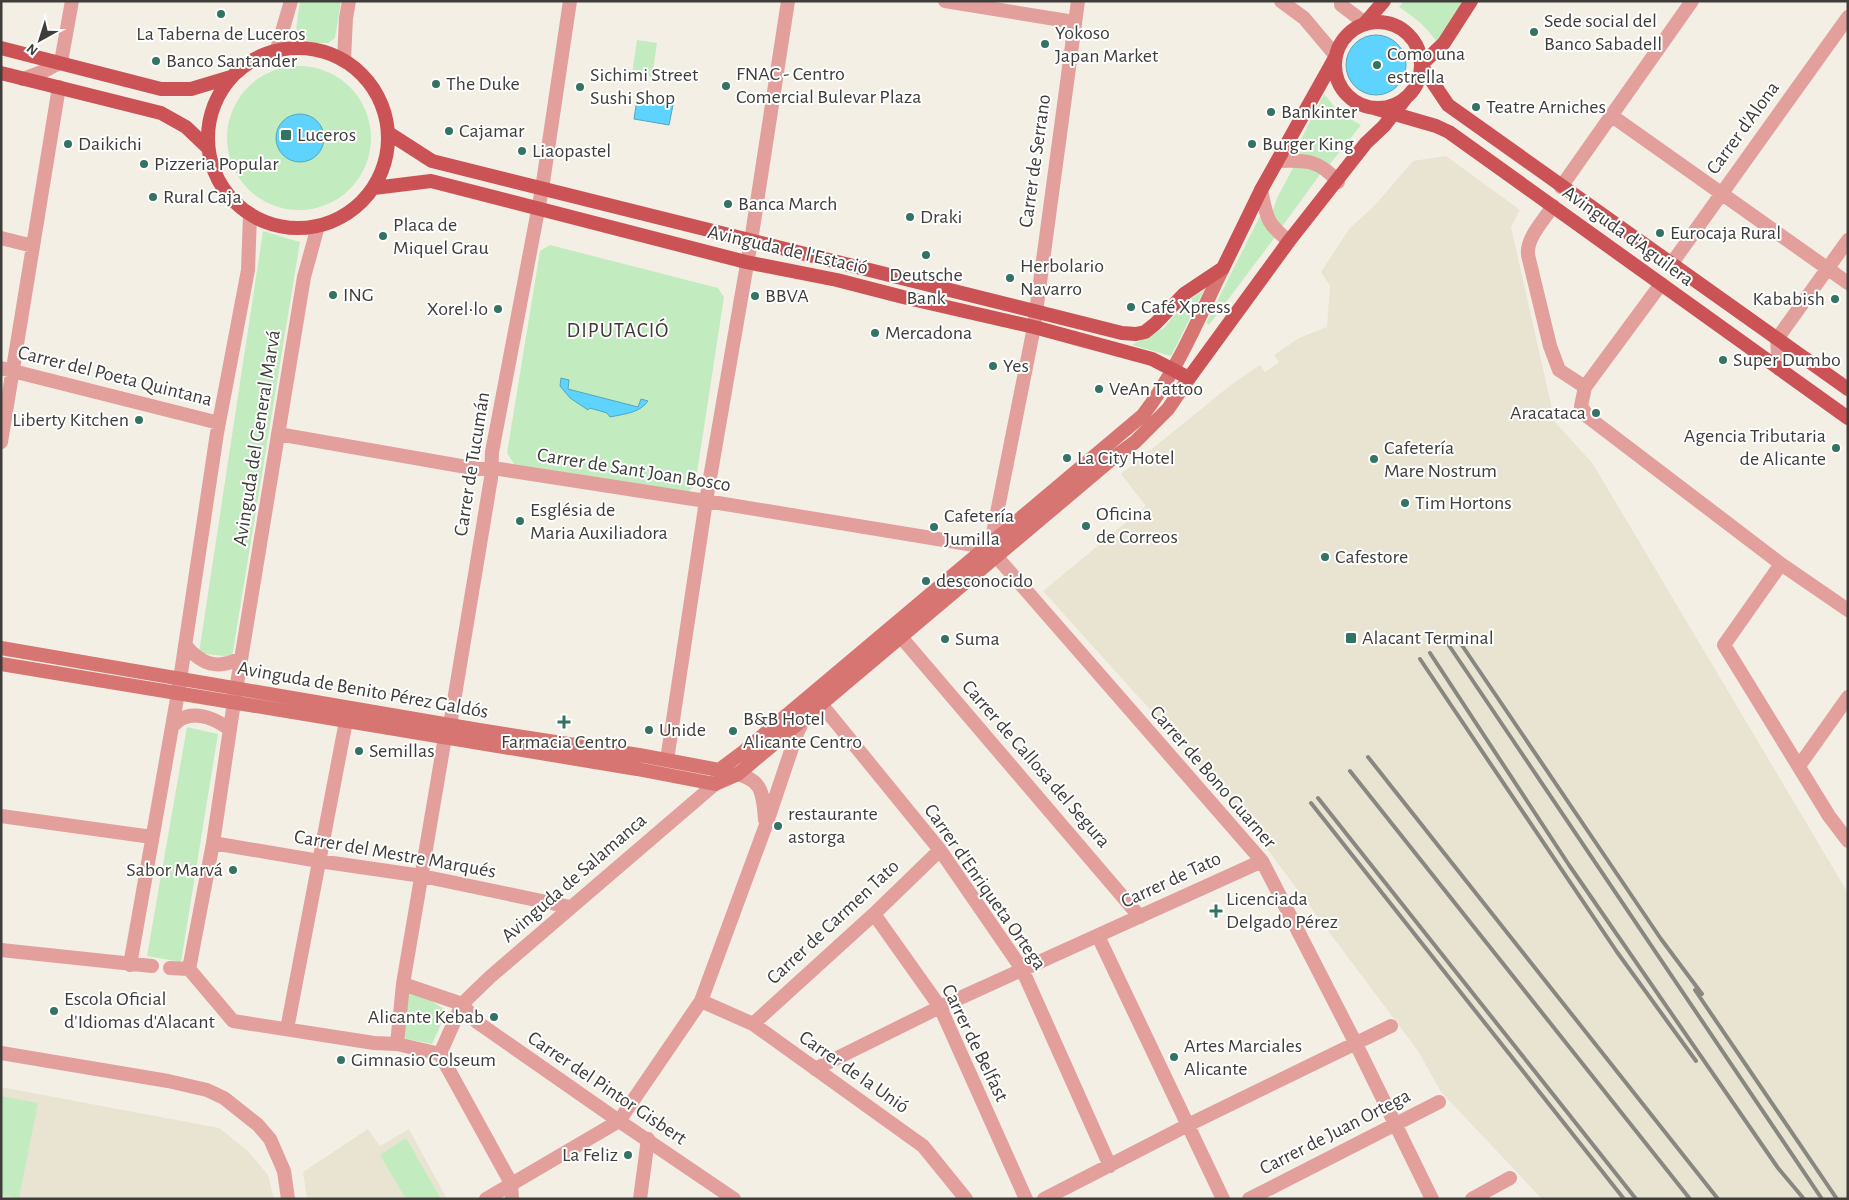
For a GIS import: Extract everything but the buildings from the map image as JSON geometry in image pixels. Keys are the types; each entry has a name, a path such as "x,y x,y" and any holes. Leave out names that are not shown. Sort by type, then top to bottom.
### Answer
{"main road":[{"path":"719,770 743,752 1144,415 1172,369 1261,190 1336,56 1344,38 1366,23 1384,1"},
{"path":"1421,65 1444,43 1470,1"},
{"path":"1336,56 1336,74 1343,91 1357,103 1374,108 1391,107 1405,99 1416,87 1421,65 1420,54 1415,43 1408,35 1389,24 1366,23"},
{"path":"1,48 161,89 191,89 231,77"},
{"path":"277,49 312,49 344,60 373,89 386,117 390,134 390,152 385,170 374,188 354,210 318,226 285,227 250,215 232,200 212,164 208,148 209,122 219,93 231,77 243,66 277,49"},
{"name":"Avinguda d'Aguilera","path":"1421,65 1448,105 1561,187 1848,388"},
{"path":"1,73 161,113 186,127 208,148"},
{"name":"Avinguda de Salamanca","path":"715,784 738,774 996,556 1135,442 1168,409 1289,241 1338,182 1366,143 1384,126 1405,99"},
{"name":"Avinguda d'Aguilera","path":"1374,108 1436,126 1450,132 1848,418"},
{"name":"Avinguda de l'Estació","path":"390,134 432,161 1122,333 1136,334 1145,332 1184,294 1223,268"},
{"name":"Avinguda de l'Estació","path":"374,188 431,182 746,262 837,280 1034,327 1152,360 1190,378"},
{"name":"Avinguda de Benito Pérez Galdós","path":"1,648 180,679 235,695 346,721 448,731 667,760 719,770"},
{"name":"Avinguda de Benito Pérez Galdós","path":"1,664 178,693 235,695 433,722"},
{"name":"Avinguda de Benito Pérez Galdós","path":"448,731 715,784"}],"street":[{"path":"23,78 44,71 61,62 72,1"},
{"path":"277,49 291,1"},
{"path":"344,60 346,18 349,1"},
{"name":"Carrer de Tucumán","path":"397,1044 403,984 493,468 492,452 542,189 570,1"},
{"path":"667,760 706,501 788,1"},
{"path":"945,1 1074,22"},
{"name":"Carrer de Serrano","path":"987,546 1034,327 1078,1"},
{"path":"1281,1 1304,18 1336,56"},
{"path":"1341,1 1341,5 1366,23"},
{"path":"1561,187 1692,1"},
{"name":"Carrer d'Alona","path":"1672,263 1848,17"},
{"path":"1,442 7,370 33,246 59,87"},
{"path":"1612,116 1848,283"},
{"path":"1279,160 1295,160 1316,164 1328,170 1338,182"},
{"path":"1261,190 1270,223 1274,230 1289,241"},
{"path":"1554,206 1529,241 1528,255 1550,346 1559,370 1585,387"},
{"name":"Avinguda del General Marvá","path":"130,965 178,693 219,423 248,270 250,215"},
{"name":"Avinguda del General Marvá","path":"189,970 214,843 235,695 304,277 318,226"},
{"path":"1,238 33,246"},
{"path":"1779,369 1777,339 1848,240"},
{"path":"1661,284 1585,387 1581,406 1588,417 1613,437 1782,564 1848,610"},
{"name":"Carrer del Poeta Quintana","path":"7,370 219,423"},
{"name":"Carrer de Sant Joan Bosco","path":"278,434 478,469 493,468 987,546"},
{"name":"Carrer de Bono Guarner","path":"987,546 1262,861 1355,1042 1432,1199"},
{"path":"1782,564 1724,645 1829,816 1848,841"},
{"name":"Carrer de Callosa del Segura","path":"901,637 1140,917"},
{"path":"185,645 195,657 212,665 223,665 241,658"},
{"path":"1799,766 1848,697"},
{"name":"Carrer d'Enriqueta Ortega","path":"821,704 940,850 1022,969 1110,1166"},
{"path":"172,727 182,718 192,716 211,718 230,730"},
{"path":"486,1199 510,1183 619,1121 701,1001 804,718"},
{"path":"286,1029 346,721"},
{"path":"433,722 448,731"},
{"path":"715,784 719,770 744,775 757,785 764,797 766,825"},
{"name":"Avinguda de Salamanca","path":"462,1004 570,907 715,784"},
{"path":"1,816 152,837"},
{"name":"Carrer del Mestre Marqués","path":"214,843 422,876 570,907"},
{"name":"Carrer de Carmen Tato","path":"753,1024 874,914 940,850"},
{"name":"Carrer de Tato","path":"815,1069 940,1007 1262,861"},
{"name":"Carrer de Belfast","path":"874,914 940,1007 1026,1199"},
{"path":"1098,936 1222,1199"},
{"path":"1,950 152,966"},
{"path":"170,968 189,970 233,1021 374,1043 397,1044 440,1054 510,1183 512,1199"},
{"path":"403,984 462,1004 440,1054"},
{"name":"Carrer de la Unió","path":"701,1001 753,1024 924,1146 966,1199"},
{"name":"Carrer del Pintor Gisbert","path":"462,1004 478,1022 734,1199"},
{"path":"1044,1199 1188,1125 1390,1026"},
{"path":"1,1053 168,1081 207,1090 224,1098 247,1114 270,1139 284,1171 288,1199"},
{"name":"Carrer de Juan Ortega","path":"1249,1199 1439,1102"},
{"path":"640,1199 648,1139"},
{"path":"1472,1199 1510,1178"}],"shaded area":[{"path":"1446,156 1520,210 1511,227 1555,422 1593,464 1848,893 1848,1199 1542,1199 1441,1092 1418,1051 1226,794 1043,591 1146,506 1121,474 1232,384 1260,365 1265,372 1279,362 1274,355 1299,338 1327,327 1330,286 1321,272 1349,229 1375,205 1413,161"},
{"path":"1,1087 219,1128 248,1151 268,1175 274,1199 1,1199"},
{"path":"368,1129 380,1146 409,1129 447,1199 307,1199 303,1172"}],"green space":[{"path":"300,1 341,1 335,38 328,43 313,43 300,37 296,30"},
{"path":"1404,1 1464,1 1448,33 1436,41 1419,22 1399,7"},
{"path":"637,40 657,43 652,77 632,74"},
{"path":"299,66 326,72 350,87 365,111 371,138 365,165 350,189 326,204 299,210 272,204 248,189 233,165 227,138 233,111 248,87 272,72"},
{"path":"1324,94 1340,113 1361,125 1330,164 1293,155"},
{"path":"1300,164 1321,173 1281,228 1271,216 1277,198 1294,166"},
{"path":"1261,214 1265,227 1275,237 1209,325 1206,323"},
{"path":"263,231 300,242 232,657 199,653"},
{"path":"550,245 718,288 724,297 695,486 686,493 514,464 507,453 540,251"},
{"path":"1204,290 1171,356 1132,345 1164,328 1185,303"},
{"path":"187,727 218,734 181,962 147,956"},
{"path":"407,992 427,998 447,1011 432,1044 402,1038"},
{"path":"1,1096 38,1103 19,1198 1,1195"},
{"path":"406,1138 441,1199 406,1199 380,1155"}],"water":[{"path":"1376,35 1393,40 1401,48 1406,65 1401,82 1393,90 1376,95 1359,90 1351,82 1346,65 1351,48 1359,40"},
{"path":"637,99 673,105 669,125 634,119"},
{"path":"295,114 305,114 317,121 324,133 324,143 317,155 305,162 295,162 287,158 280,151 276,143 276,133 280,125 287,118"},
{"path":"561,378 569,380 568,389 638,407 641,399 648,401 636,411 610,417 607,413 590,408 588,410 570,398 560,386"}],"railway":[{"path":"1455,635 1661,939 1702,994"},
{"path":"1446,641 1822,1199"},
{"path":"1430,653 1569,865 1778,1168 1804,1199"},
{"path":"1420,659 1617,952 1696,1061"},
{"path":"1368,757 1718,1199"},
{"path":"1350,771 1690,1199"},
{"path":"1318,798 1636,1199"},
{"path":"1311,803 1624,1199"},
{"path":"1695,990 1837,1199"}],"place":[{"name":"La Taberna de Luceros","path":"221,14"},
{"name":"Sede social del Banco Sabadell","path":"1534,32"},
{"name":"Yokoso Japan Market","path":"1045,44"},
{"name":"Banco Santander","path":"156,61"},
{"name":"Como una estrella","path":"1377,65"},
{"name":"The Duke","path":"436,84"},
{"name":"FNAC - Centro Comercial Bulevar Plaza","path":"726,86"},
{"name":"Sichimi Street Sushi Shop","path":"580,87"},
{"name":"Teatre Arniches","path":"1476,107"},
{"name":"Bankinter","path":"1271,112"},
{"name":"Cajamar","path":"449,131"},
{"name":"Luceros","path":"286,135"},
{"name":"Daikichi","path":"68,144"},
{"name":"Burger King","path":"1252,144"},
{"name":"Liaopastel","path":"522,151"},
{"name":"Pizzeria Popular","path":"144,164"},
{"name":"Rural Caja","path":"153,197"},
{"name":"Banca March","path":"728,204"},
{"name":"Draki","path":"910,217"},
{"name":"Eurocaja Rural","path":"1660,233"},
{"name":"Placa de Miquel Grau","path":"383,236"},
{"name":"Deutsche Bank","path":"926,255"},
{"name":"Herbolario Navarro","path":"1010,278"},
{"name":"ING","path":"333,295"},
{"name":"BBVA","path":"755,296"},
{"name":"Kababish","path":"1835,299"},
{"name":"Café Xpress","path":"1131,307"},
{"name":"Xorel•lo","path":"498,309"},
{"name":"Mercadona","path":"875,333"},
{"name":"Super Dumbo","path":"1723,360"},
{"name":"Yes","path":"993,366"},
{"name":"VeAn Tattoo","path":"1099,389"},
{"name":"Aracataca","path":"1596,413"},
{"name":"Liberty Kitchen","path":"139,420"},
{"name":"Agencia Tributaria de Alicante","path":"1836,448"},
{"name":"La City Hotel","path":"1067,458"},
{"name":"Cafetería Mare Nostrum","path":"1374,459"},
{"name":"Tim Hortons","path":"1405,503"},
{"name":"Església de Maria Auxiliadora","path":"520,521"},
{"name":"Oficina de Correos","path":"1086,526"},
{"name":"Cafetería Jumilla","path":"934,527"},
{"name":"Cafestore","path":"1325,557"},
{"name":"desconocido","path":"926,581"},
{"name":"Alacant Terminal","path":"1351,638"},
{"name":"Suma","path":"945,639"},
{"name":"Farmacia Centro","path":"564,722"},
{"name":"Unide","path":"649,730"},
{"name":"B&B Hotel Alicante Centro","path":"733,731"},
{"name":"Semillas","path":"359,751"},
{"name":"restaurante astorga","path":"778,826"},
{"name":"Sabor Marvá","path":"233,870"},
{"name":"Licenciada Delgado Pérez","path":"1216,911"},
{"name":"Escola Oficial d'Idiomas d'Alacant","path":"54,1011"},
{"name":"Alicante Kebab","path":"494,1017"},
{"name":"Artes Marciales Alicante","path":"1174,1057"},
{"name":"Gimnasio Colseum","path":"341,1060"},
{"name":"La Feliz","path":"628,1155"}],"district":[{"name":"DIPUTACIÓ","path":"618,330"}]}
